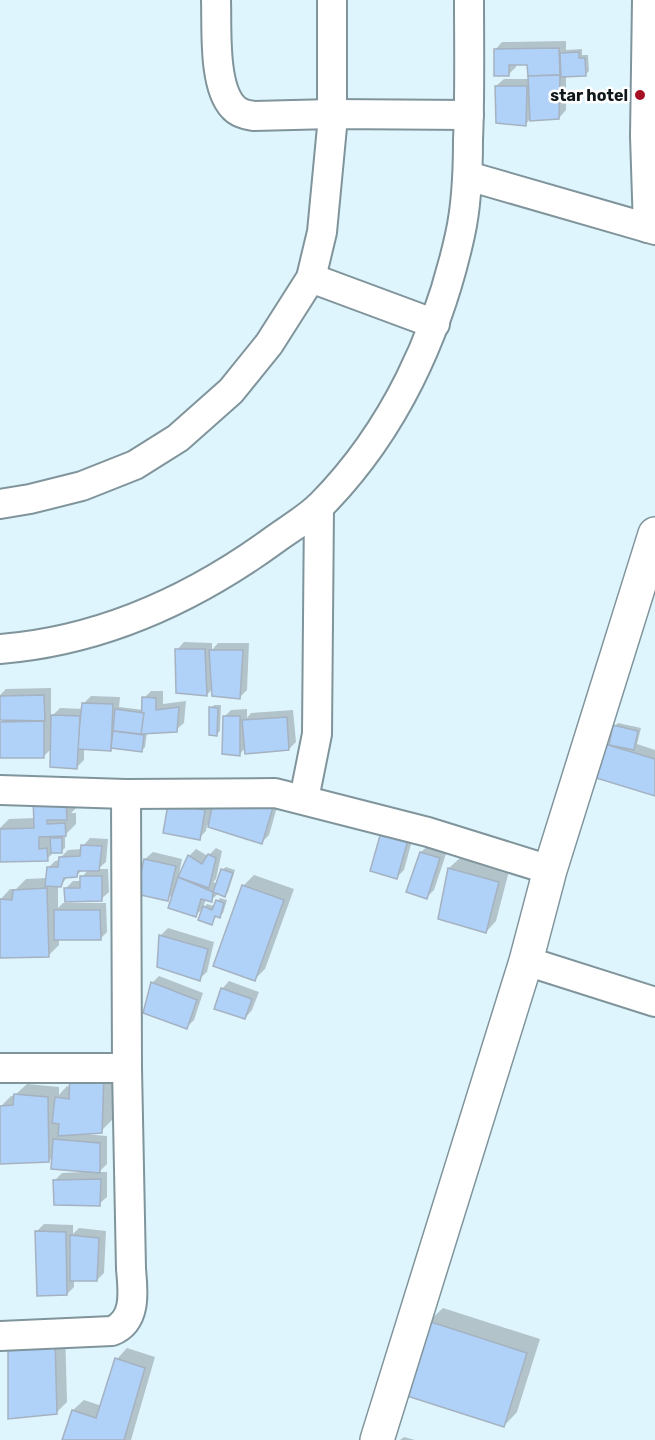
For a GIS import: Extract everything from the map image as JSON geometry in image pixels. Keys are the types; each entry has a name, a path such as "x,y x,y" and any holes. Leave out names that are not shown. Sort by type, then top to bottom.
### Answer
{"street":[{"path":"216,0 222,86 226,98 234,109 244,114 254,116 469,115"},
{"path":"0,504 82,486 135,465 178,438 231,392 269,344 311,278 322,232 332,114 332,0"},
{"path":"0,649 86,633 137,618 189,594 249,557 319,507 376,437 422,356 435,324 461,233 468,176 469,0"},
{"path":"468,176 651,229 645,136 647,0"},
{"path":"311,278 435,324"},
{"path":"304,800 317,734 319,507"},
{"path":"377,1440 526,962 550,870 655,534"},
{"path":"0,790 126,794 276,793 428,832 550,870"},
{"path":"0,1336 112,1331 119,1328 129,1314 133,1295 127,1068 126,794"},
{"path":"526,962 655,1002"},
{"path":"0,1068 127,1068"}],"building":[{"path":"559,48 560,75 528,76 527,65 509,65 509,76 494,76 494,49"},
{"path":"579,52 579,58 585,58 586,76 561,77 560,53"},
{"path":"560,75 559,119 530,121 528,76"},
{"path":"495,86 527,86 526,126 496,123"},
{"path":"175,649 205,649 207,696 176,693"},
{"path":"209,650 243,650 240,699 212,696"},
{"path":"44,695 45,721 0,720 0,696"},
{"path":"142,697 156,698 156,710 179,707 177,732 141,734"},
{"path":"82,703 113,704 111,751 77,749"},
{"path":"209,707 218,708 217,736 209,735"},
{"path":"115,709 144,713 141,734 113,731"},
{"path":"51,715 80,716 77,769 50,767"},
{"path":"223,716 240,716 240,756 222,754"},
{"path":"287,717 289,750 245,754 242,720"},
{"path":"44,721 44,758 0,758 0,722"},
{"path":"613,725 638,731 634,750 609,745"},
{"path":"113,731 144,735 142,752 111,748"},
{"path":"605,744 655,759 655,796 593,777"},
{"path":"66,795 67,820 47,820 47,824 65,823 66,836 39,837 39,849 47,848 48,861 0,862 0,829 34,828 33,796"},
{"path":"214,797 276,797 262,844 208,827"},
{"path":"168,804 205,810 200,840 163,833"},
{"path":"381,832 408,840 397,879 370,871"},
{"path":"50,838 62,838 62,853 51,853"},
{"path":"81,845 102,846 99,871 78,871 77,877 64,878 61,887 45,886 47,867 58,867 59,857 80,856"},
{"path":"420,852 440,858 427,899 406,892"},
{"path":"208,854 216,858 209,888 178,877 188,855 202,864"},
{"path":"144,859 176,866 168,901 136,894"},
{"path":"448,868 499,882 486,933 438,919"},
{"path":"221,869 233,873 225,897 213,892"},
{"path":"80,876 102,876 102,901 65,902 64,888 80,888"},
{"path":"178,877 213,892 212,902 201,899 196,917 168,908"},
{"path":"242,885 284,900 255,981 213,966"},
{"path":"47,888 49,957 0,958 0,899 12,900 13,890"},
{"path":"216,900 224,903 220,918 215,916 212,925 198,920 203,906 212,910"},
{"path":"54,910 100,910 101,940 54,940"},
{"path":"159,935 208,949 200,981 157,967"},
{"path":"151,982 197,1000 187,1029 143,1013"},
{"path":"221,988 252,999 245,1019 214,1009"},
{"path":"70,1072 104,1073 102,1133 58,1136 59,1124 52,1123 55,1097 69,1099"},
{"path":"14,1094 48,1097 49,1162 0,1164 0,1106 13,1105"},
{"path":"53,1139 100,1143 100,1173 51,1169"},
{"path":"101,1179 100,1206 54,1205 53,1180"},
{"path":"35,1231 66,1232 67,1295 37,1296"},
{"path":"70,1235 99,1238 97,1281 70,1281"},
{"path":"428,1321 527,1353 504,1427 404,1395"},
{"path":"55,1339 57,1414 8,1419 8,1348"},
{"path":"115,1358 145,1368 124,1440 62,1440 72,1410 96,1418"}],"place":[{"name":"star hotel","path":"640,95"}]}
